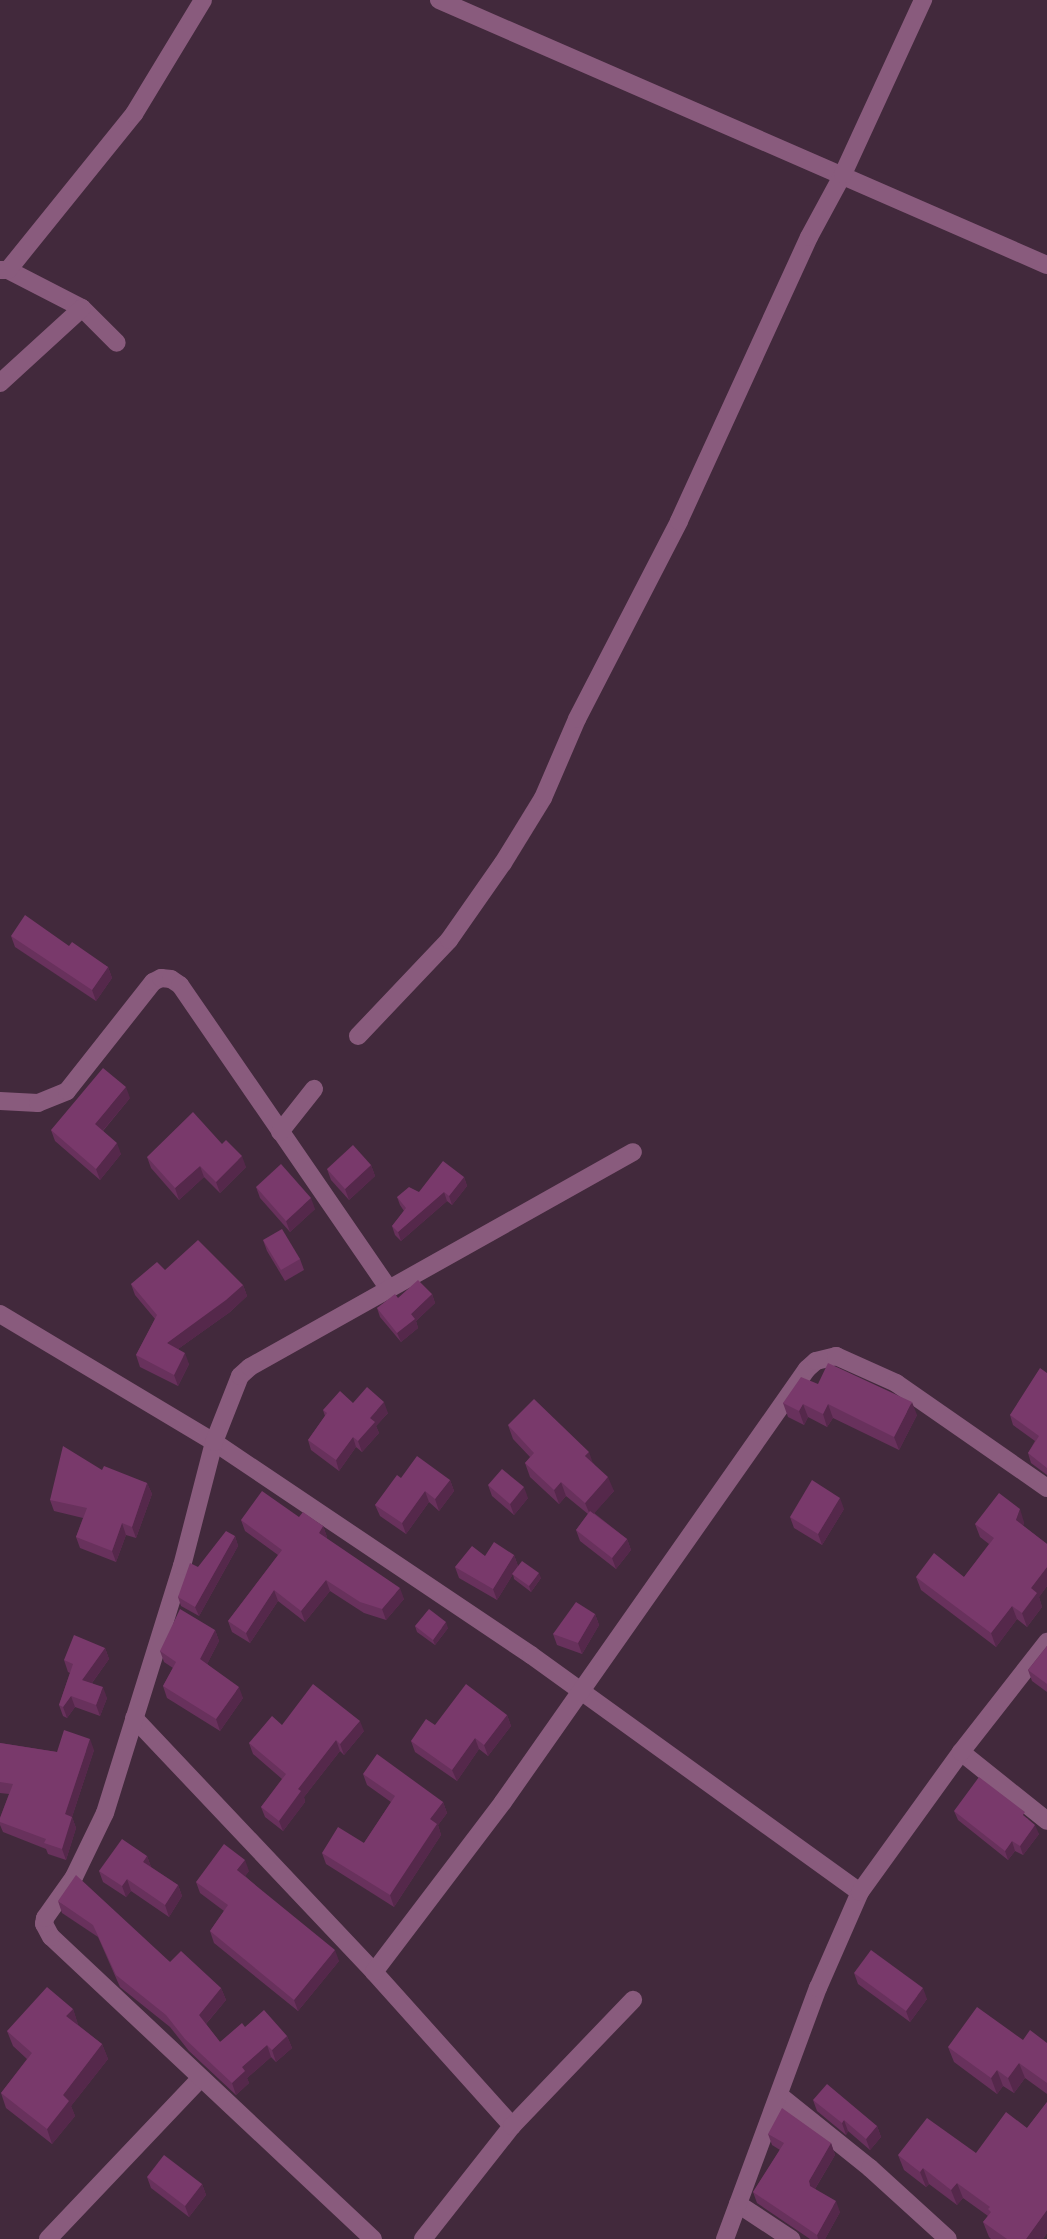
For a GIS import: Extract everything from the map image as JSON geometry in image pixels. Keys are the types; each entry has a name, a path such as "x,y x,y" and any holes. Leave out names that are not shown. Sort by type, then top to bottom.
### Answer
{"street":[{"path":"117,343 82,308 4,270 134,114 203,0"},
{"path":"439,0 1047,265"},
{"path":"358,1036 449,940 503,863 543,798 577,719 679,521 809,237 843,174 923,0"},
{"path":"0,383 82,308"},
{"path":"0,1101 38,1102 67,1091 153,982 162,978 180,985 389,1289"},
{"path":"280,1132 314,1089"},
{"path":"373,2239 51,1937 44,1924 49,1909 74,1877 105,1813 182,1566 214,1442 240,1376 250,1367 633,1152"},
{"path":"0,1314 214,1442 582,1692 860,1892"},
{"path":"374,1972 582,1692 807,1369 824,1357 836,1356 850,1360 896,1383 1047,1488"},
{"path":"725,2239 818,1988 860,1892 961,1752 1047,1642"},
{"path":"134,1718 374,1972 512,2126"},
{"path":"961,1752 1047,1821"},
{"path":"423,2239 512,2126 633,2000"},
{"path":"48,2239 200,2078"},
{"path":"779,2095 870,2168 948,2239"},
{"path":"738,2204 790,2239"}],"building":[{"path":"25,915 69,946 72,942 108,967 92,990 11,936"},
{"path":"103,1068 126,1087 95,1124 117,1143 96,1169 51,1130"},
{"path":"193,1112 222,1144 226,1140 242,1156 216,1182 200,1166 175,1188 147,1157"},
{"path":"353,1145 371,1165 345,1189 327,1169"},
{"path":"443,1161 464,1177 449,1196 444,1192 398,1232 392,1226 406,1208 397,1197 409,1187 419,1192"},
{"path":"281,1164 311,1198 286,1221 256,1187"},
{"path":"282,1229 300,1259 281,1270 263,1240"},
{"path":"198,1240 243,1285 167,1343 185,1353 174,1375 136,1355 157,1315 131,1284 157,1262 165,1270"},
{"path":"418,1280 432,1294 411,1314 415,1319 397,1333 377,1308 395,1294 398,1298"},
{"path":"828,1363 912,1402 894,1437 828,1404 823,1414 803,1404 799,1411 783,1403 801,1377 818,1384"},
{"path":"1040,1368 1047,1373 1047,1468 1028,1453 1039,1436 1010,1415"},
{"path":"367,1387 384,1402 370,1418 375,1422 358,1441 353,1437 336,1460 308,1440 327,1413 323,1410 340,1391 353,1403"},
{"path":"534,1399 589,1452 585,1456 608,1477 585,1503 561,1482 554,1490 525,1463 534,1453 508,1425"},
{"path":"63,1446 102,1470 104,1466 147,1483 132,1527 122,1523 112,1551 76,1537 87,1508 50,1500"},
{"path":"417,1456 450,1480 435,1499 425,1491 402,1523 375,1505 397,1475 401,1478"},
{"path":"502,1469 524,1487 510,1504 488,1485"},
{"path":"812,1480 840,1498 818,1534 790,1517"},
{"path":"262,1491 299,1517 303,1512 323,1526 319,1533 400,1588 382,1609 360,1602 326,1580 301,1611 274,1590 246,1633 228,1621 282,1550 241,1520"},
{"path":"999,1493 1020,1509 1016,1520 1047,1544 1047,1567 1031,1588 1037,1593 1022,1613 1012,1606 991,1633 916,1577 934,1553 964,1577 994,1538 975,1524"},
{"path":"590,1511 627,1539 612,1558 576,1530"},
{"path":"226,1531 235,1536 195,1607 178,1597 190,1563 198,1567"},
{"path":"494,1542 514,1555 493,1589 455,1567 472,1546 485,1556"},
{"path":"522,1561 539,1573 529,1586 512,1574"},
{"path":"576,1602 595,1614 578,1643 553,1634"},
{"path":"180,1609 215,1630 200,1659 239,1687 216,1719 163,1686 176,1662 160,1651"},
{"path":"429,1609 446,1622 433,1640 415,1626"},
{"path":"74,1635 105,1648 82,1680 103,1687 96,1705 71,1696 63,1707 59,1705 73,1664 64,1660"},
{"path":"1047,1646 1047,1684 1028,1670"},
{"path":"313,1684 360,1721 340,1744 336,1740 298,1789 301,1791 279,1821 261,1807 286,1774 249,1743 272,1716 282,1725"},
{"path":"466,1684 507,1715 484,1745 475,1738 452,1770 411,1741 426,1719 435,1725"},
{"path":"64,1730 90,1739 65,1814 72,1817 62,1849 44,1843 46,1839 0,1822 13,1784 0,1782 0,1743 57,1752"},
{"path":"377,1754 443,1802 430,1819 437,1824 390,1895 322,1853 338,1827 364,1843 395,1796 363,1774"},
{"path":"979,1777 1025,1812 1023,1815 1035,1825 1020,1846 1012,1841 1005,1851 954,1811"},
{"path":"122,1839 147,1856 143,1862 178,1885 165,1905 127,1879 122,1886 99,1871"},
{"path":"224,1844 245,1860 237,1870 335,1950 294,2000 210,1931 228,1905 196,1882"},
{"path":"76,1875 170,1962 181,1951 221,1988 199,2015 220,2042 242,2023 245,2027 264,2010 287,2036 272,2050 267,2045 242,2067 245,2071 232,2083 185,2039 166,2015 116,1975 93,1925 58,1901"},
{"path":"871,1950 923,1988 906,2011 854,1973"},
{"path":"47,1987 73,2009 66,2016 102,2044 63,2095 69,2101 47,2129 1,2093 32,2053 7,2031"},
{"path":"977,2007 1023,2040 1030,2030 1047,2043 1047,2083 1019,2063 1008,2078 997,2070 991,2078 948,2047"},
{"path":"827,2084 877,2126 866,2139 844,2120 842,2123 813,2100"},
{"path":"1047,2102 1047,2210 1026,2239 1007,2239 983,2222 991,2212 988,2209 990,2207 957,2183 951,2190 923,2168 920,2172 898,2155 927,2118 976,2153 1006,2112 1027,2128"},
{"path":"782,2108 831,2143 809,2181 810,2186 836,2201 817,2235 753,2192 784,2143 768,2134"},
{"path":"164,2155 202,2184 185,2206 147,2177"}]}
